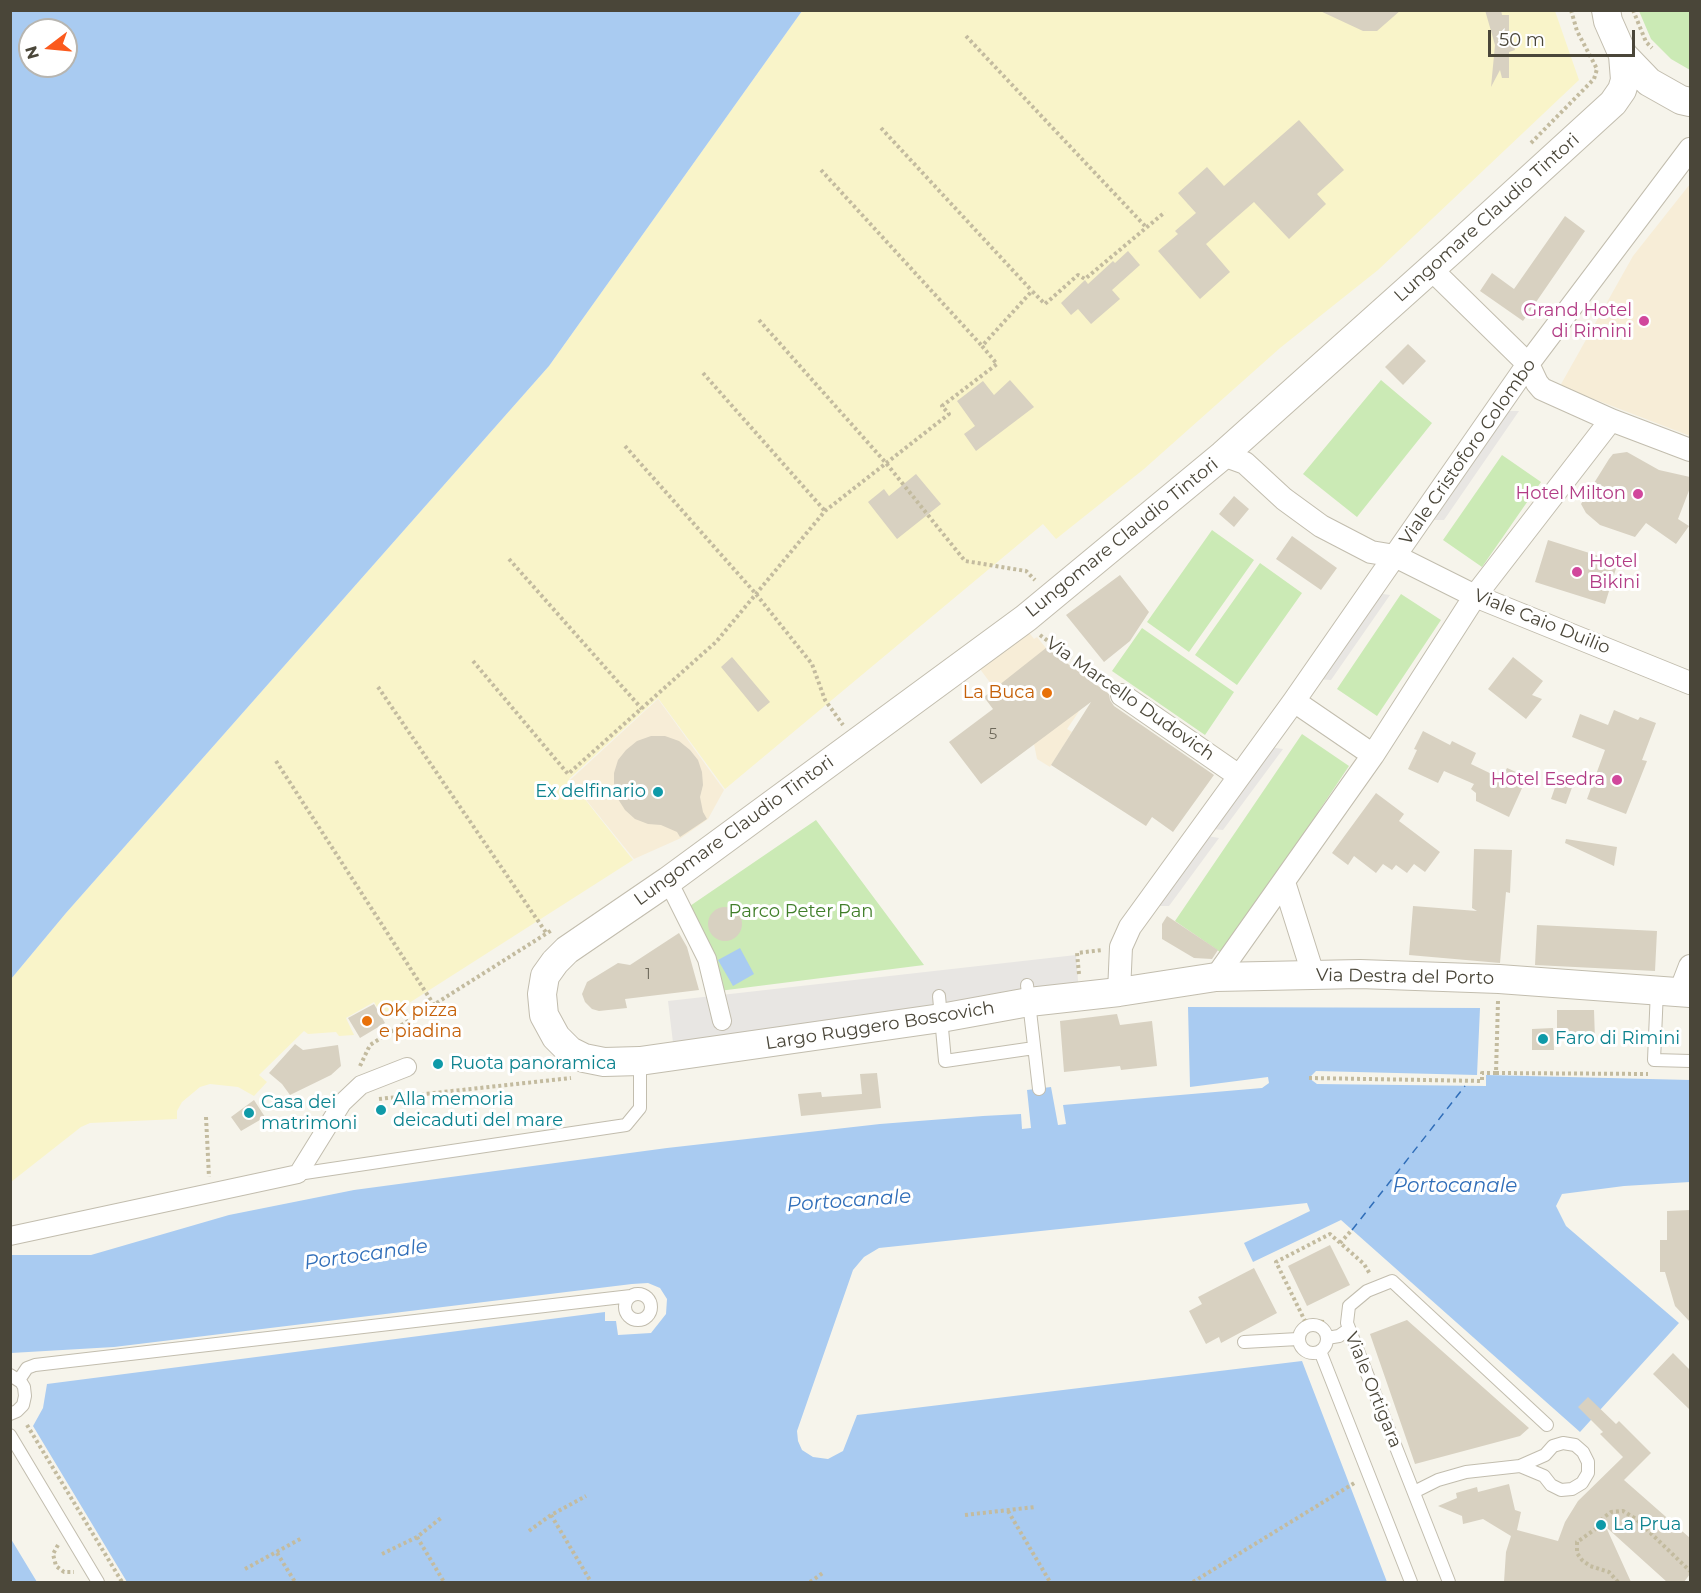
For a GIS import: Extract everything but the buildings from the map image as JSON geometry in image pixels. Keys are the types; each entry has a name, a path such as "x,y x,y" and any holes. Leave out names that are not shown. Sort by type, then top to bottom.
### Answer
{"street":[{"path":"1606,10 1608,21 1623,55 1649,82 1681,100 1690,102"},
{"name":"Lungomare Claudio Tintori","path":"555,962 575,943 668,881 1026,618 1223,455 1613,103 1623,90 1625,80 1623,55"},
{"name":"Viale Cristoforo Colombo","path":"1119,992 1121,947 1130,927 1294,701 1528,364 1690,149"},
{"path":"1431,269 1528,364 1542,389 1611,420 1690,450"},
{"path":"1216,977 1373,755 1475,596 1611,420"},
{"name":"Viale Caio Duilio","path":"1223,455 1245,463 1284,499 1321,526 1371,552 1395,556 1475,596 1690,683"},
{"name":"Via Marcello Dudovich","path":"1122,695 1239,776"},
{"path":"1294,701 1373,755"},
{"path":"668,881 707,959 722,1020"},
{"path":"1284,882 1312,974"},
{"name":"Largo Ruggero Boscovich","path":"555,962 545,976 542,994 544,1015 556,1037 570,1051 584,1058 604,1062 640,1060 940,1007 1028,994 1119,992"},
{"path":"1676,992 1690,966"},
{"name":"Via Destra del Porto","path":"1119,992 1216,977 1312,974 1499,979 1676,992"},
{"path":"10,1236 298,1174 342,1103 361,1085 407,1067"}],"lane":[{"path":"1676,992 1654,1060 1690,1061"},
{"path":"1028,994 1039,1089"},
{"path":"940,1007 945,1060 1034,1048"},
{"path":"298,1174 626,1125 640,1108 640,1060"},
{"path":"1377,1287 1392,1281 1547,1425"},
{"name":"Viale Ortigara","path":"1377,1287 1349,1306 1347,1323 1449,1582"},
{"path":"10,1414 23,1405 25,1396 24,1388 15,1378 27,1368 35,1365 631,1296"},
{"path":"1310,1326 1323,1329 1327,1338 1325,1347 1313,1353 1305,1351 1298,1339 1302,1330 1310,1326"},
{"path":"1327,1338 1339,1336 1349,1329"},
{"path":"1244,1342 1298,1339"},
{"path":"1320,1351 1411,1582"},
{"path":"10,1435 98,1582"},
{"path":"1414,1492 1438,1480 1466,1472 1520,1466 1545,1455 1553,1446 1563,1443 1575,1445 1583,1452 1588,1462 1588,1473 1582,1483 1572,1489 1561,1490 1551,1485 1544,1476 1520,1466"}],"path":[{"name":"Lungomare Claudio Tintori","path":"1524,150 1594,79 1597,69 1576,31 1571,10"},
{"path":"1633,10 1646,42 1653,49"},
{"path":"966,36 1146,227"},
{"path":"881,128 1045,304 1078,274 1085,279 1165,212"},
{"path":"473,661 568,774 716,642 825,511 949,414 942,406 997,364 821,170"},
{"path":"982,346 1032,291"},
{"path":"759,320 886,463 965,561 1026,571 1035,580"},
{"path":"703,373 825,511"},
{"path":"625,446 756,594 812,664 825,700 844,726"},
{"path":"509,559 642,709"},
{"name":"Lungomare Claudio Tintori","path":"1026,588 1044,573"},
{"name":"Via Marcello Dudovich","path":"1026,618 1044,639 1122,695"},
{"path":"378,687 546,933"},
{"name":"Lungomare Claudio Tintori","path":"835,733 853,720"},
{"path":"276,761 434,1005"},
{"path":"342,1103 370,1045 556,927"},
{"path":"1496,1073 1499,979"},
{"path":"1309,1078 1465,1083 1482,1081 1482,1073 1656,1074"},
{"path":"377,1100 576,1078"},
{"path":"206,1117 210,1193"},
{"path":"1340,1243 1352,1230"},
{"path":"1330,1234 1364,1264 1377,1287"},
{"path":"27,1425 122,1582"},
{"path":"1193,1582 1369,1474"},
{"path":"529,1531 551,1515 586,1496"},
{"path":"965,1515 1035,1507"},
{"path":"1008,1511 1050,1582"},
{"path":"1618,1582 1609,1572 1590,1566 1577,1553 1577,1542 1597,1528 1603,1518 1611,1512 1623,1511 1636,1519 1690,1571"},
{"path":"551,1515 591,1582"},
{"path":"382,1554 417,1537 441,1518"},
{"path":"417,1537 444,1582"},
{"path":"245,1569 302,1538"},
{"path":"277,1553 295,1582"},
{"path":"810,1582 824,1572"}],"shaded area":[{"name":"Grand Hotel di Rimini","path":"1690,184 1690,436 1560,386 1633,256"},
{"path":"1508,411 1519,411 1444,520 1429,520"},
{"path":"1376,593 1390,595 1331,680 1315,679"},
{"name":"La Buca","path":"1025,627 1034,639 1037,637 1046,648 1097,685 1067,729 1072,732 1050,767 1037,759 1035,743 977,665"},
{"path":"658,699 724,790 708,819 681,838 634,859 570,780"},
{"path":"1269,747 1283,749 1223,830 1213,829"},
{"path":"1207,836 1219,838 1169,906 1153,906"},
{"path":"1076,955 1079,993 674,1051 668,1001"}],"green space":[{"path":"1639,11 1690,11 1690,70 1671,59 1651,39"},
{"path":"1381,380 1432,423 1357,517 1303,474"},
{"path":"1502,455 1541,482 1482,567 1443,540"},
{"path":"1212,530 1254,560 1189,652 1147,622"},
{"path":"1260,563 1302,593 1237,685 1195,655"},
{"path":"1401,594 1441,620 1377,716 1337,689"},
{"path":"1142,628 1234,692 1205,735 1112,671"},
{"path":"1302,734 1349,766 1223,954 1175,921"},
{"name":"Parco Peter Pan","path":"816,820 924,965 719,991 687,908"}],"sand":[{"path":"802,11 1555,11 1579,80 1378,270 1280,348 1144,469 1056,539 1043,524 725,789 658,698 569,779 633,860 384,1019 374,1002 346,1018 354,1035 339,1036 336,1032 308,1034 304,1031 259,1075 267,1082 254,1096 238,1087 210,1084 200,1087 182,1102 177,1111 177,1119 90,1123 81,1127 11,1182 11,979 66,913 549,366"}],"water":[{"path":"11,10 802,11 549,366 66,913 11,979"},
{"path":"740,948 754,974 733,986 718,960"},
{"name":"Portocanale","path":"1188,1007 1480,1008 1477,1075 1316,1071 1309,1078 1317,1084 1486,1086 1486,1075 1690,1080 1690,1182 1624,1186 1562,1194 1556,1206 1566,1226 1679,1323 1580,1432 1341,1220 1253,1262 1244,1243 1310,1211 1307,1203 879,1248 864,1257 853,1270 797,1431 798,1441 802,1450 813,1457 828,1459 843,1451 857,1415 1302,1361 1387,1582 127,1582 33,1426 43,1408 47,1384 605,1312 605,1321 616,1321 618,1335 651,1333 666,1314 667,1299 660,1288 648,1283 632,1284 114,1347 11,1353 11,1255 91,1255 229,1215 354,1190 667,1148 880,1124 983,1116 1021,1114 1022,1129 1031,1128 1027,1090 1051,1087 1058,1125 1066,1124 1063,1105 1262,1088 1269,1083 1268,1077 1190,1087"},
{"path":"11,1539 37,1582 11,1582"}],"ferry route":[{"path":"1352,1230 1465,1086"}],"place":[{"name":"Grand Hotel di Rimini","path":"1644,321"},
{"name":"Hotel Milton","path":"1638,494"},
{"name":"Hotel Bikini","path":"1577,572"},
{"name":"La Buca","path":"1047,693"},
{"name":"Hotel Esedra","path":"1617,780"},
{"name":"Ex delfinario","path":"658,792"},
{"name":"OK pizza e piadina","path":"367,1021"},
{"name":"Faro di Rimini","path":"1543,1039"},
{"name":"Ruota panoramica","path":"438,1064"},
{"name":"Alla memoria deicaduti del mare","path":"381,1110"},
{"name":"Casa dei matrimoni","path":"249,1113"},
{"name":"La Prua","path":"1601,1525"}]}
